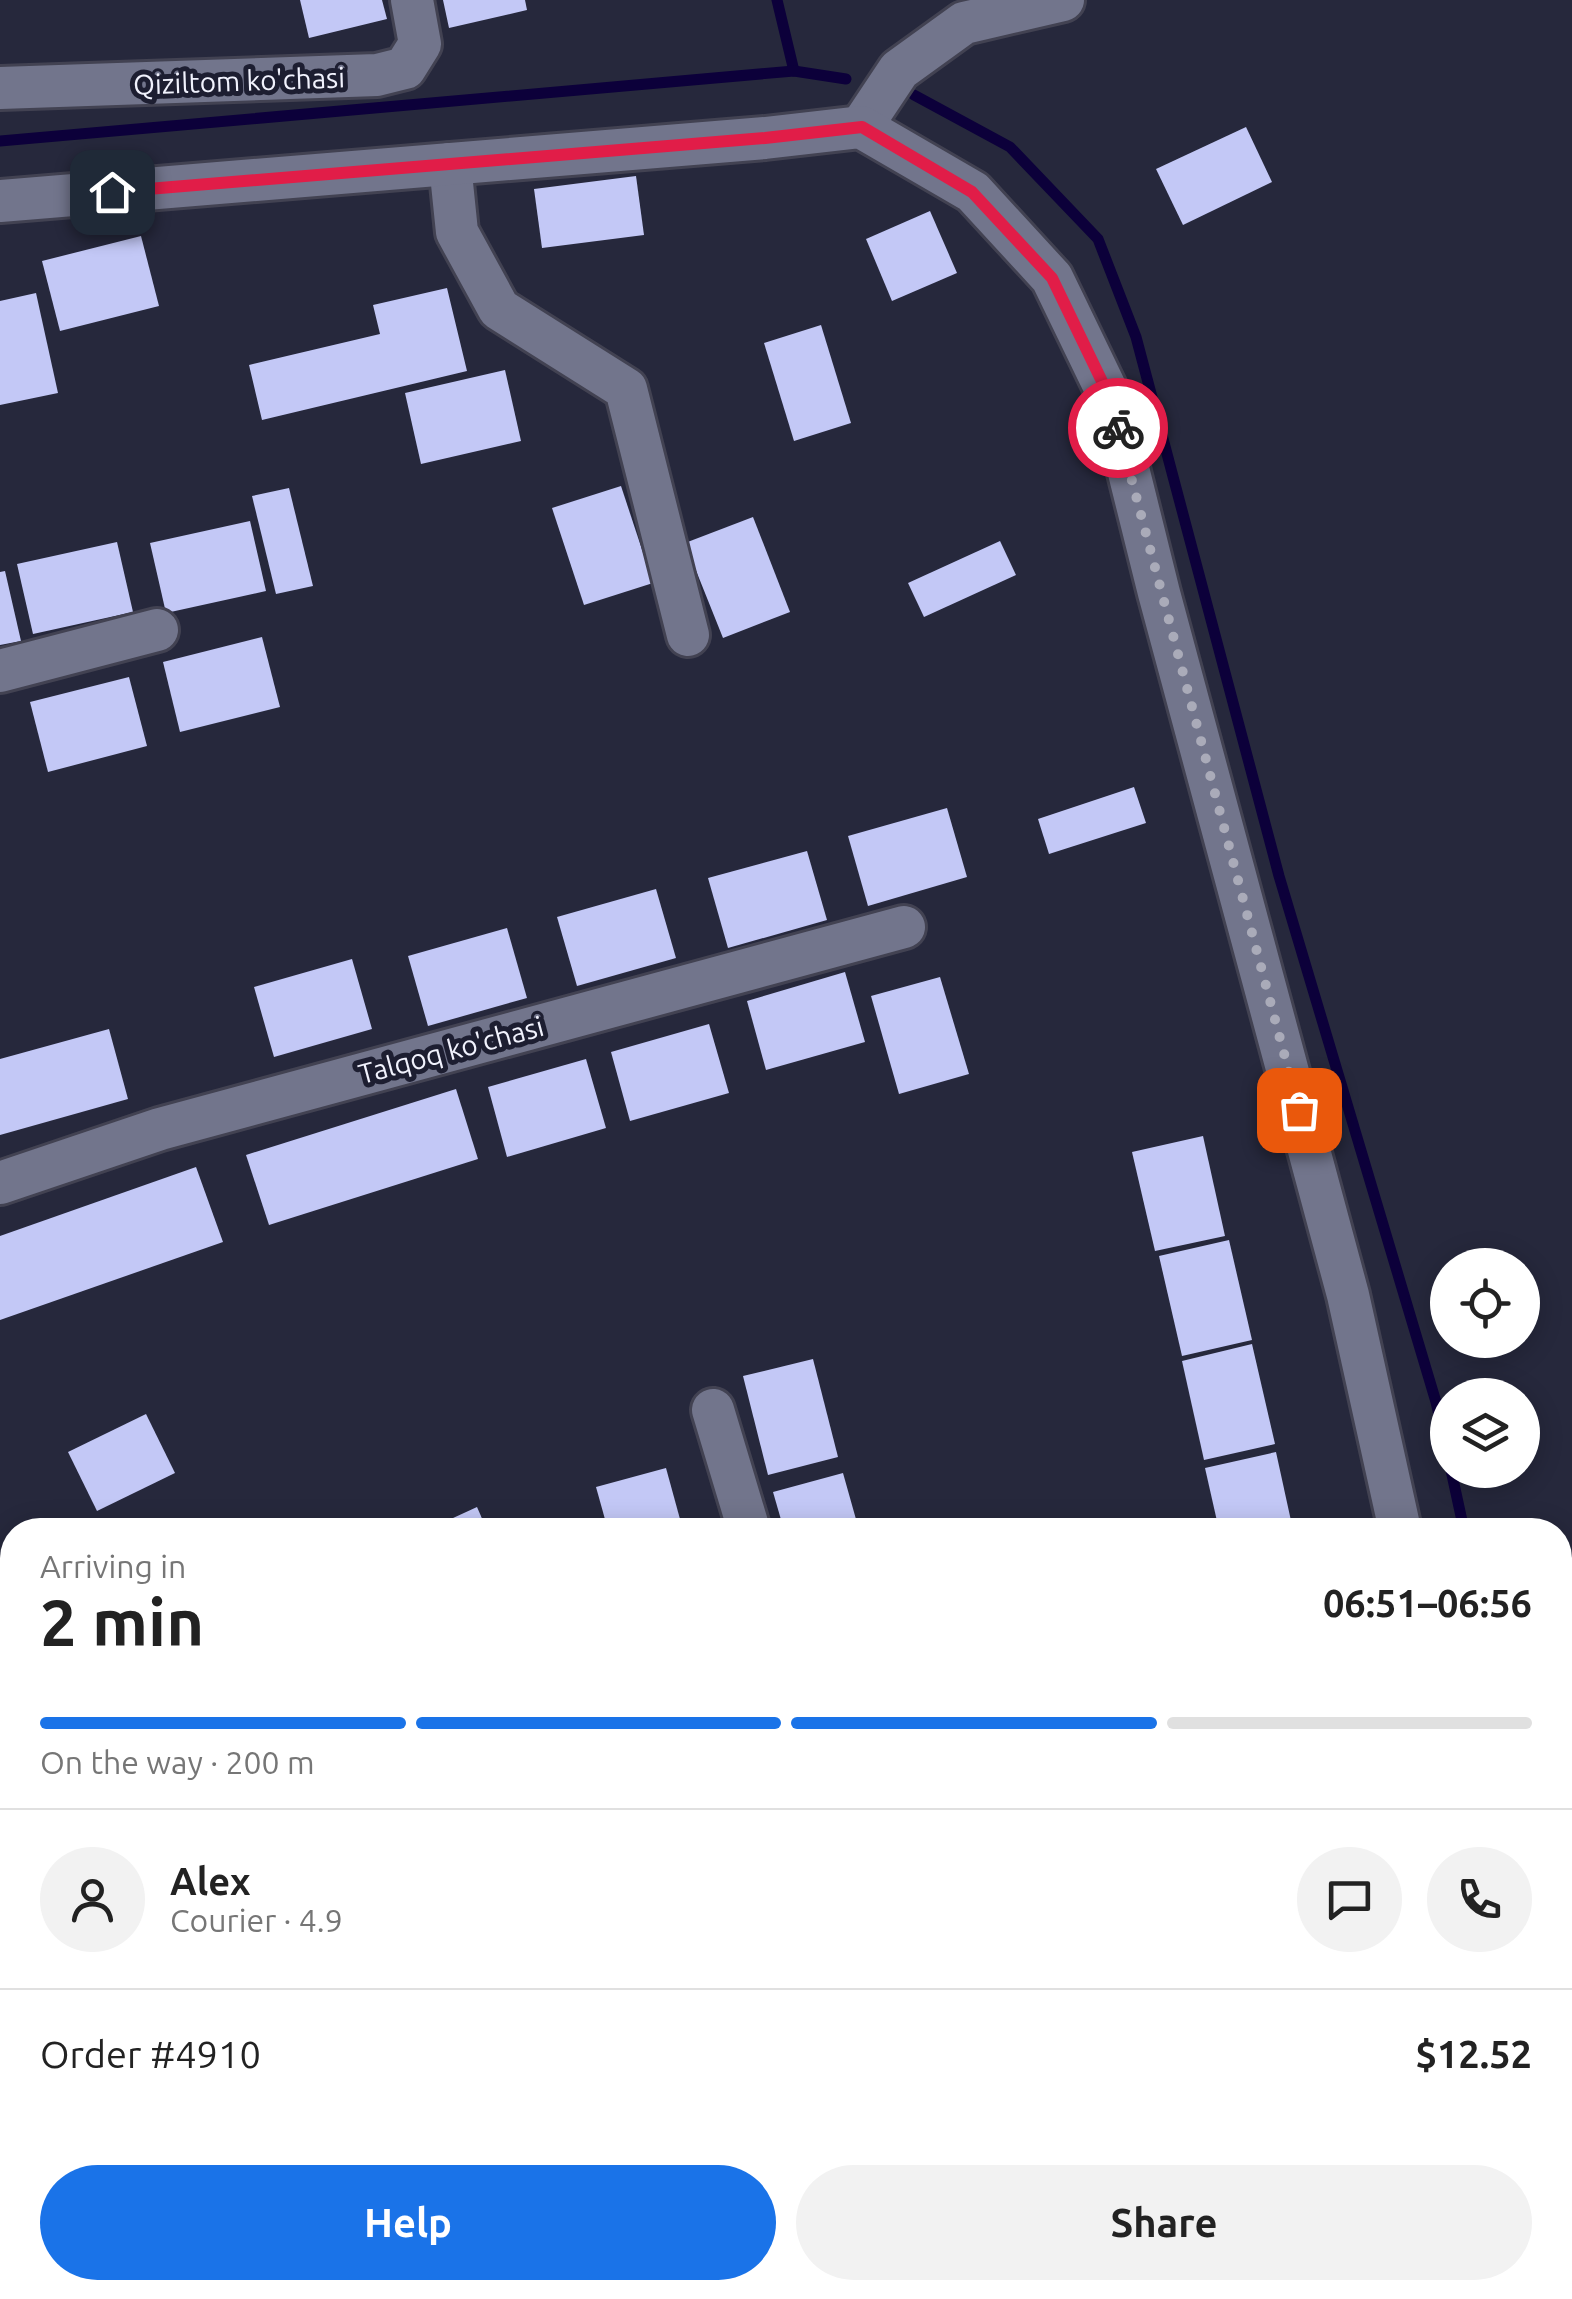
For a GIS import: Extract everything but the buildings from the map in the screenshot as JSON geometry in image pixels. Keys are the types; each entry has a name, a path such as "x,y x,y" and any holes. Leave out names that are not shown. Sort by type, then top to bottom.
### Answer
{"street":[{"name":"Qiziltom ko'chasi","path":"0,88 377,76 405,68 420,44 412,0"},
{"path":"862,127 899,70 964,24 1063,0"},
{"path":"0,201 862,127 972,192 1052,278 1111,400 1164,612 1348,1295 1397,1518"},
{"path":"450,164 457,232 499,309 626,389 688,635"},
{"path":"0,671 157,630"},
{"name":"Talqoq ko'chasi","path":"0,1183 160,1130 904,926"},
{"path":"713,1410 745,1518"}],"waterway":[{"path":"777,0 794,71"},
{"path":"0,141 794,71 846,79"},
{"path":"914,95 1010,147 1098,239 1136,337 1279,876 1430,1382"},
{"path":"1455,1488 1461,1518"}],"way so far":[{"path":"1118,428 1299,1110"}],"route":[{"path":"112,192 862,127 972,192 1052,278 1111,400 1118,428"}]}
